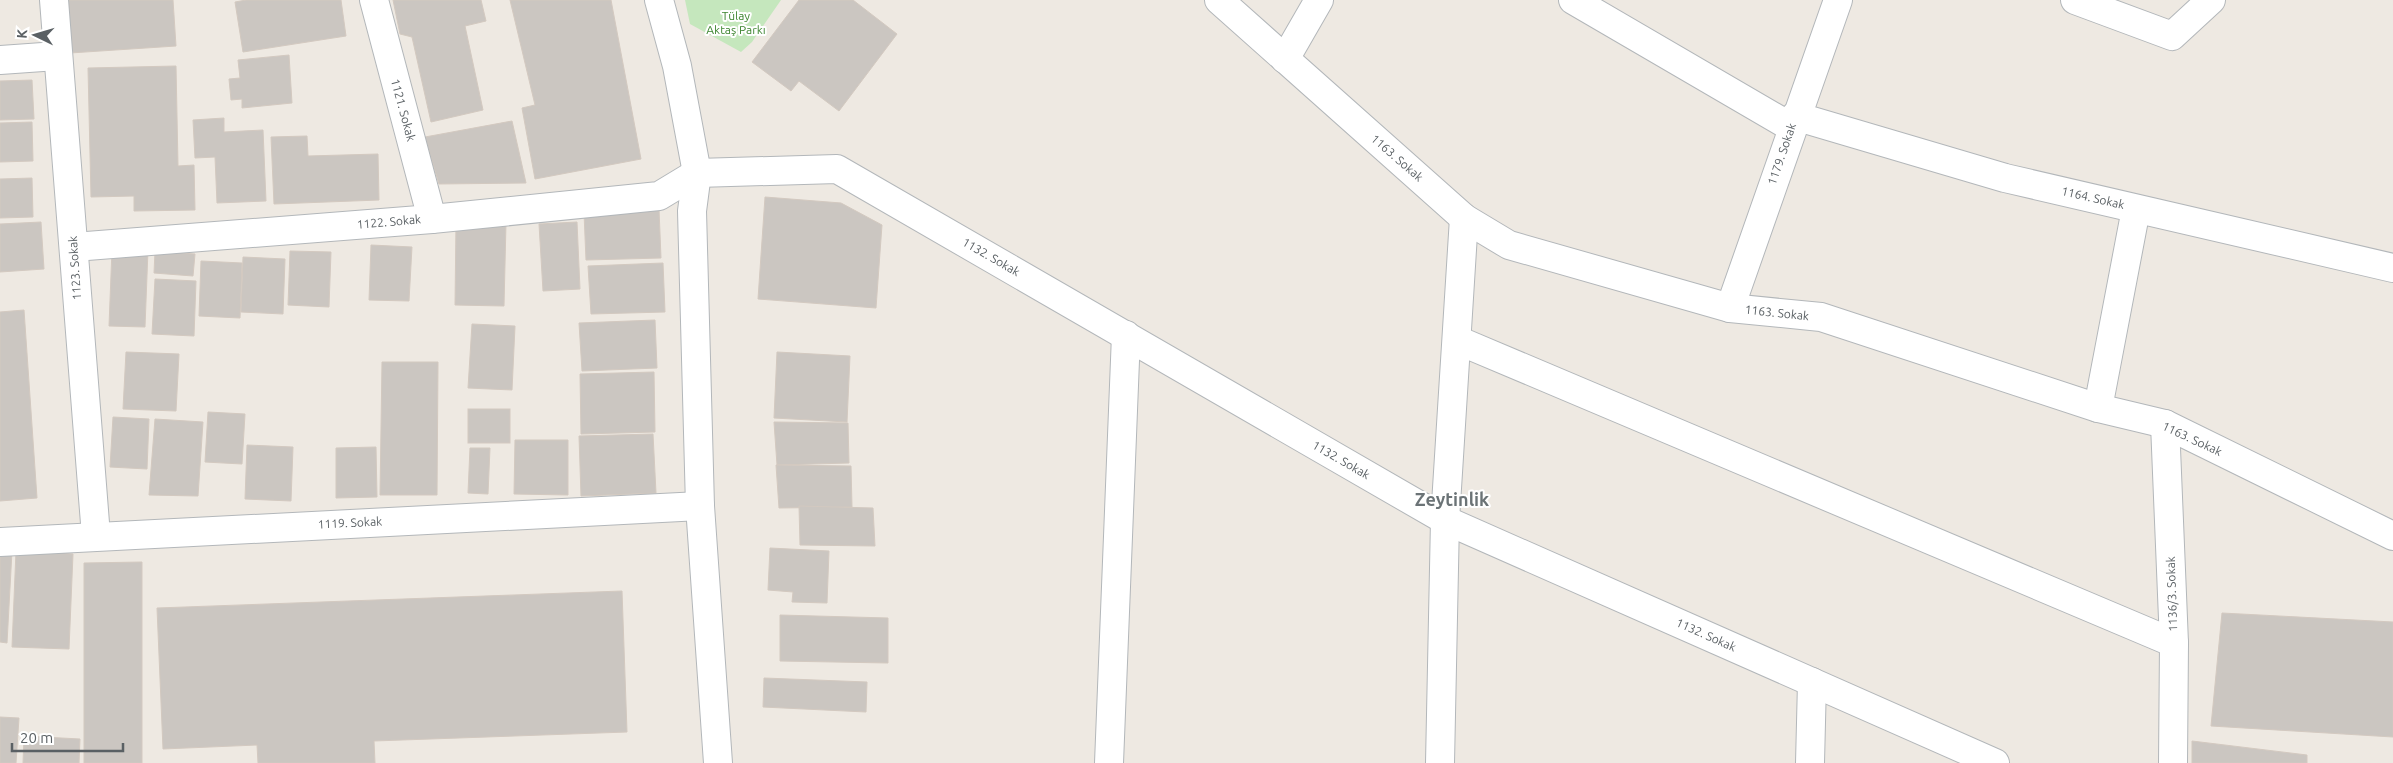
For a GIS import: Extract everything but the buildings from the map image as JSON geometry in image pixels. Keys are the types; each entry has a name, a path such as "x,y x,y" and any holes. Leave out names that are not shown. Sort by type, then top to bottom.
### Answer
{"street":[{"name":"1123. Sokak","path":"54,0 96,536"},
{"name":"1121. Sokak","path":"374,0 432,219"},
{"path":"659,0 677,66 697,173 692,211 700,506 718,763"},
{"name":"1163. Sokak","path":"1219,0 1464,218 1509,245 1730,308 1821,317 2098,408 2165,424 2393,536"},
{"path":"1285,59 1319,0"},
{"name":"1164. Sokak","path":"1573,0 1793,121 2005,178 2393,268"},
{"name":"1179. Sokak","path":"1730,308 1793,121 1838,0"},
{"path":"2075,0 2172,36 2211,0"},
{"path":"0,60 57,56"},
{"name":"1132. Sokak","path":"697,173 837,169 1126,334 1445,520 1995,763"},
{"name":"1122. Sokak","path":"74,247 432,219 659,196 697,173"},
{"path":"2098,408 2136,209"},
{"path":"1440,763 1445,520 1464,218"},
{"path":"1109,763 1126,334"},
{"path":"1457,340 2174,644"},
{"name":"1136/3. Sokak","path":"2165,424 2174,644 2173,763"},
{"name":"1119. Sokak","path":"0,542 700,506"},
{"path":"1810,763 1812,682"}],"green space":[{"name":"Tülay Aktaş Parkı","path":"685,0 781,0 752,42 741,52 690,24"}],"district":[{"name":"Zeytinlik","path":"1452,500"}]}
